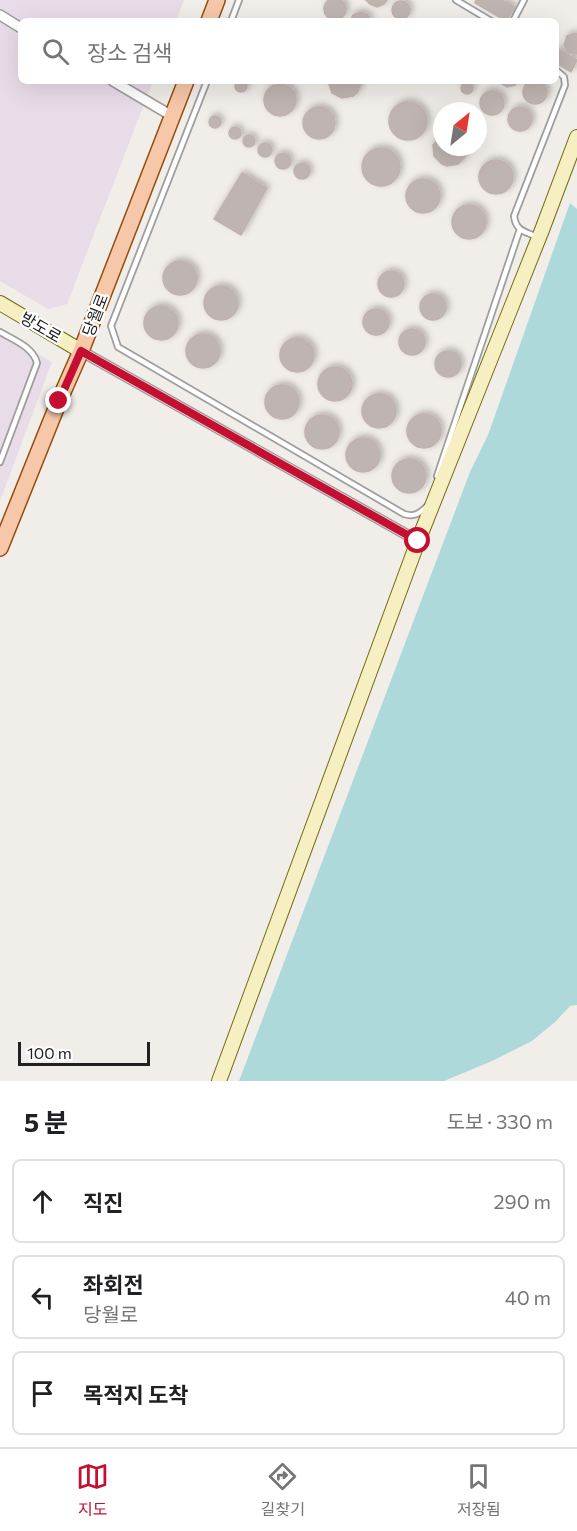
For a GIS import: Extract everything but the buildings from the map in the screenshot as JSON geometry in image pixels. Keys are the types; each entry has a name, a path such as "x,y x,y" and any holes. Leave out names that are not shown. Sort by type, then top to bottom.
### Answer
{"main road":[{"path":"210,18 217,0"},
{"name":"당월로","path":"0,548 81,351 185,84"},
{"path":"219,1081 418,541 577,137"},
{"name":"방도로","path":"0,303 81,351"}],"street":[{"path":"0,15 18,25"},
{"path":"118,84 172,116"},
{"path":"81,351 418,541"}],"lane":[{"path":"232,18 239,0"},
{"path":"456,0 487,18"},
{"path":"515,18 524,0"},
{"path":"539,238 515,225 514,216 565,85 564,77 559,73"},
{"path":"206,84 111,326 118,347 404,514 411,516 419,514 426,506 520,229"},
{"path":"0,332 30,350 35,355 37,363 0,462"}],"shaded area":[{"path":"0,0 184,0 177,18 18,18 18,84 152,84 67,304 48,309 0,281"},
{"path":"0,333 52,362 0,501"}],"water":[{"path":"570,203 577,209 577,1005 570,1006 532,1041 444,1081 239,1081 470,472 488,435"}],"route":[{"path":"59,401 81,351 418,541"}]}
